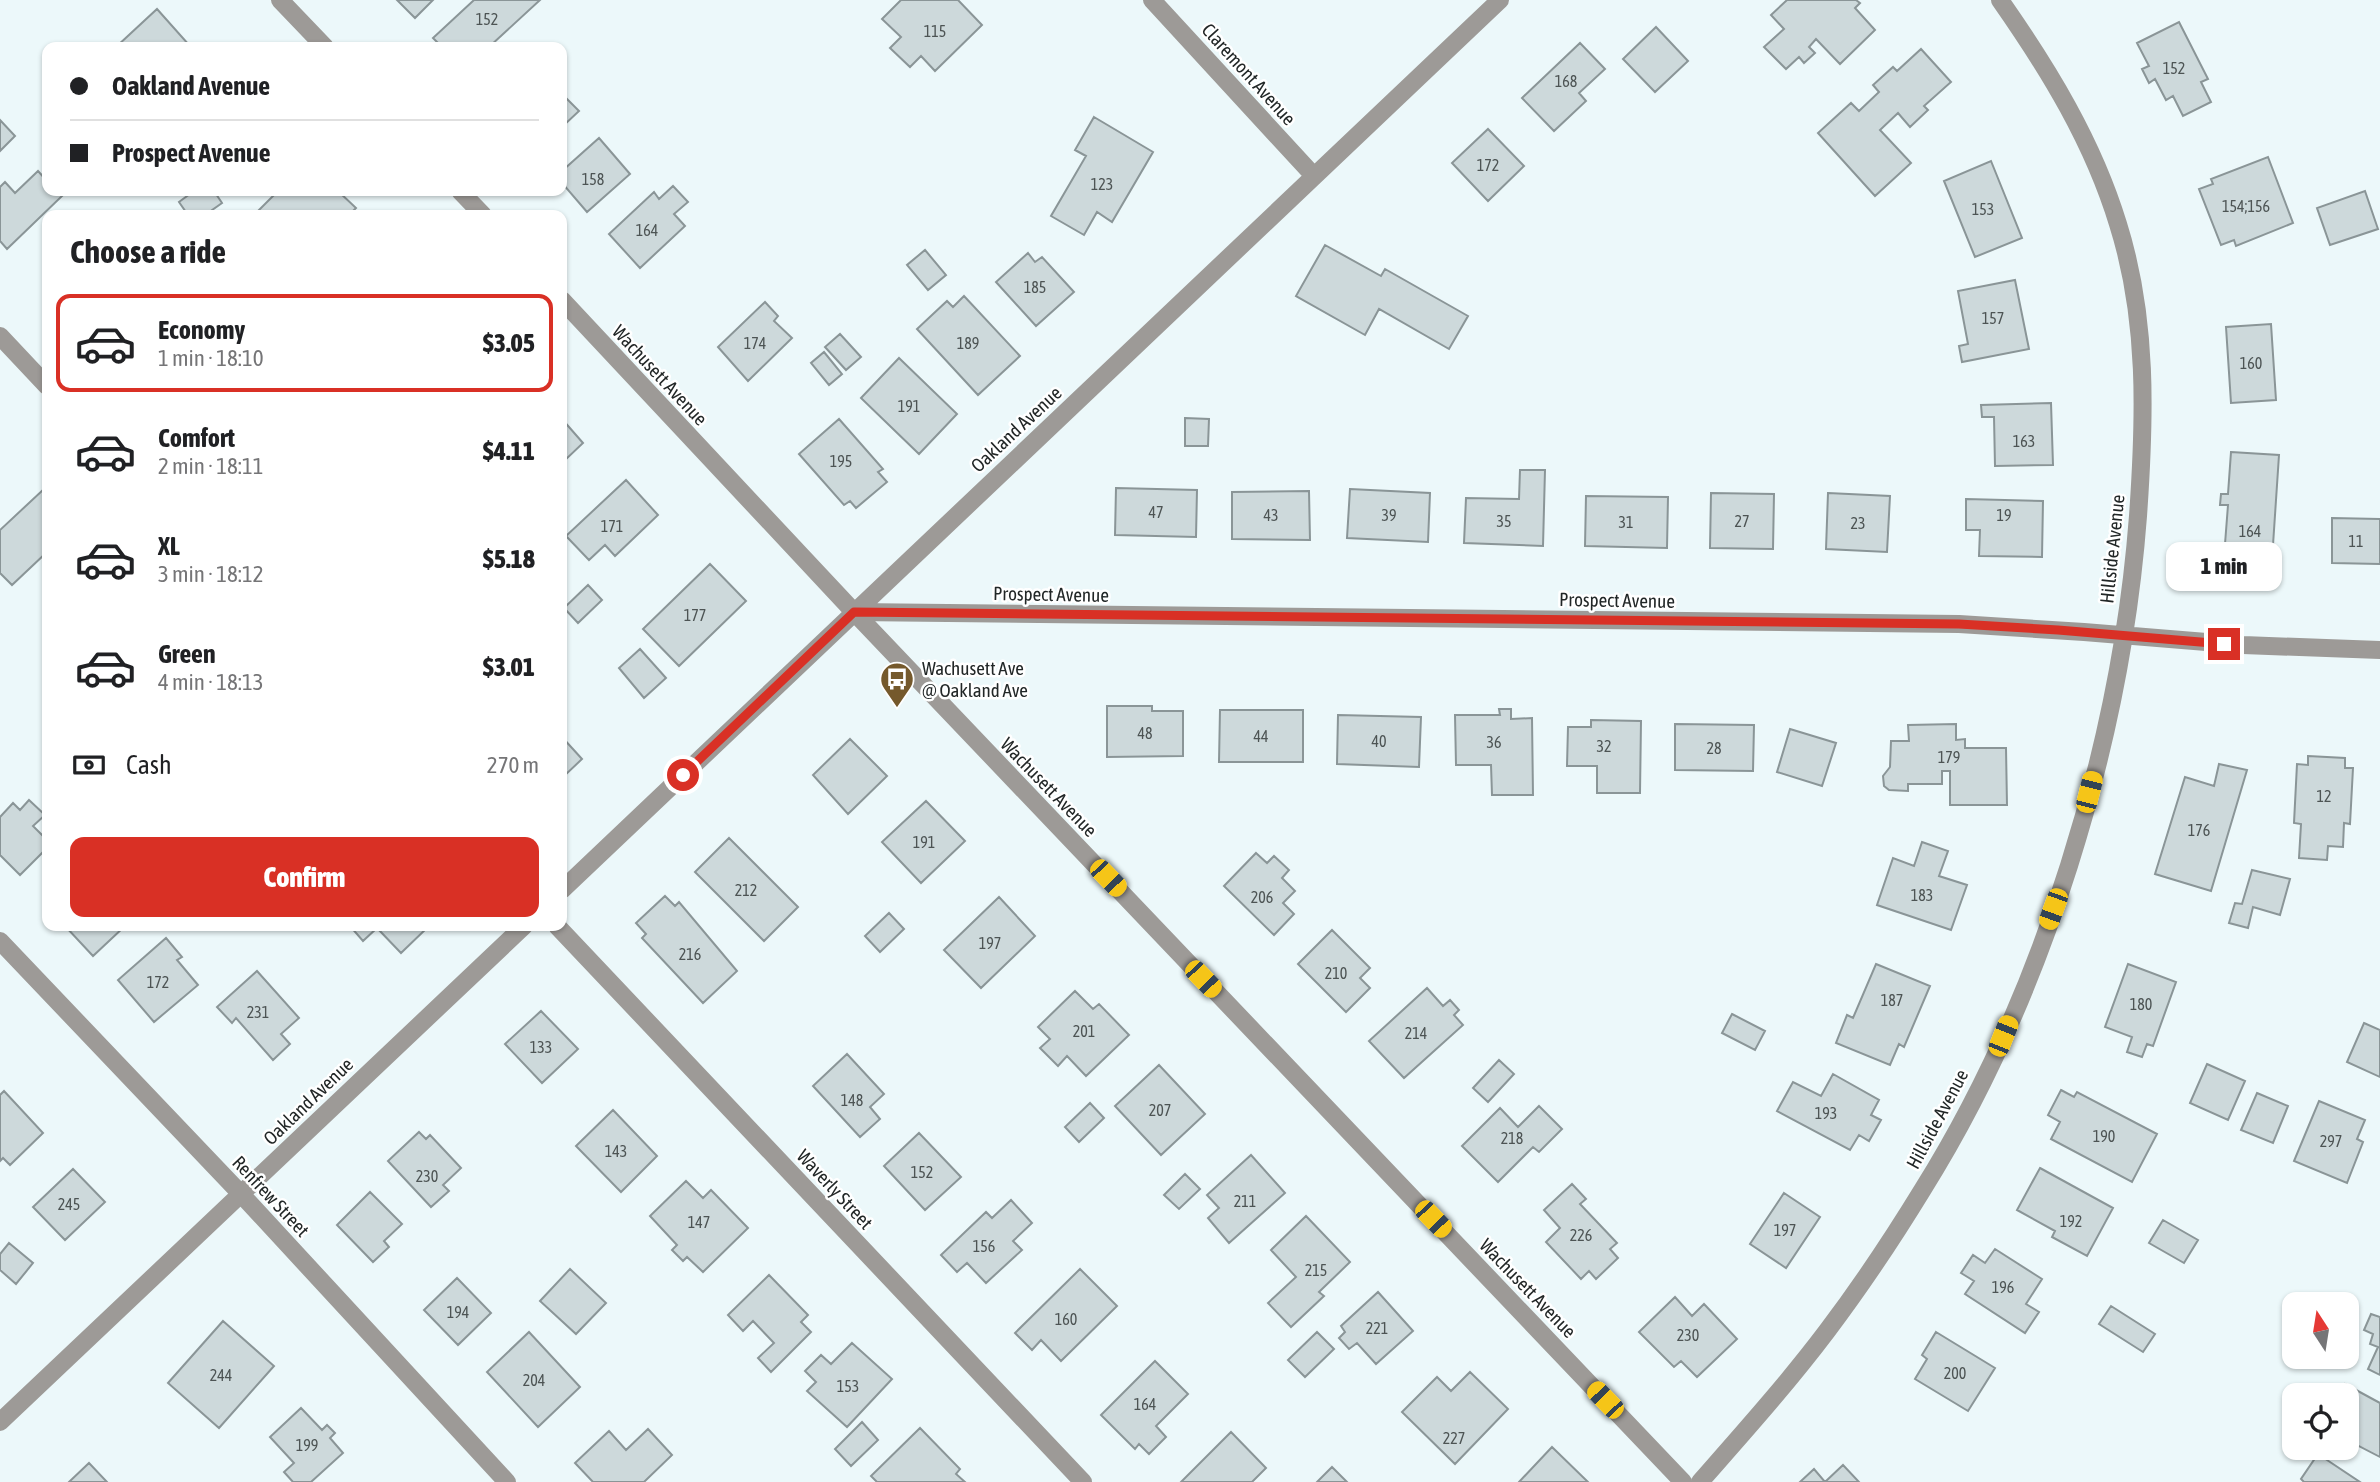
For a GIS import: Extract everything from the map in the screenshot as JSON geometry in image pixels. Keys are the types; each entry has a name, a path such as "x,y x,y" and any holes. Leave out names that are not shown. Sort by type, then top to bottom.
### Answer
{"street":[{"path":"280,0 320,42"},
{"name":"Claremont Avenue","path":"1152,0 1314,176"},
{"name":"Oakland Avenue","path":"567,885 1500,0"},
{"name":"Hillside Avenue","path":"1700,1482 1826,1332 1925,1186 1969,1108 2036,956 2070,862 2106,725 2124,635 2136,546 2143,409 2140,322 2131,272 2118,224 2083,135 2047,70 2000,0"},
{"path":"465,196 478,210"},
{"name":"Wachusett Avenue","path":"567,305 854,612 1684,1482"},
{"path":"0,336 42,381"},
{"name":"Prospect Avenue","path":"854,612 1959,624 2243,645 2380,650"},
{"name":"Oakland Avenue","path":"0,1422 519,931"},
{"name":"Waverly Street","path":"562,931 1083,1482"},
{"name":"Renfrew Street","path":"0,941 241,1194 507,1482"}],"building":[{"path":"397,0 433,0 415,18"},
{"path":"474,0 540,0 494,42 437,42 433,38"},
{"path":"901,0 958,0 982,25 935,71 921,56 910,67 890,48 901,37 882,19"},
{"path":"1787,0 1856,0 1860,3 1855,8 1875,30 1840,64 1816,39 1809,47 1815,53 1804,63 1799,57 1786,69 1764,47 1784,29 1771,15"},
{"path":"157,9 186,42 121,42"},
{"path":"2179,22 2208,79 2201,82 2211,102 2183,116 2173,96 2166,100 2155,79 2149,83 2142,69 2149,66 2137,43"},
{"path":"1656,27 1688,61 1655,92 1623,59"},
{"path":"1580,43 1605,69 1579,93 1586,101 1554,131 1522,98"},
{"path":"1921,49 1951,82 1924,106 1928,110 1910,127 1898,113 1880,130 1911,163 1875,196 1818,133 1851,103 1859,111 1879,92 1873,85 1893,67 1897,71"},
{"path":"567,99 579,111 567,122"},
{"path":"1094,117 1153,152 1112,222 1097,212 1084,235 1051,216 1086,156 1075,150"},
{"path":"0,120 15,136 0,151"},
{"path":"1488,129 1524,166 1488,201 1452,163"},
{"path":"599,138 630,174 587,212 567,189 567,167"},
{"path":"2268,157 2293,223 2236,246 2234,240 2221,245 2199,189 2213,184 2211,179"},
{"path":"1991,161 2022,238 1975,257 1944,181"},
{"path":"38,171 42,175 42,196 62,196 47,210 42,210 42,215 7,249 0,241 0,187 5,182 15,193"},
{"path":"673,186 688,202 674,214 685,226 640,268 609,234 654,192 659,199"},
{"path":"2365,191 2378,229 2330,245 2317,208"},
{"path":"187,196 217,196 222,203 212,210 185,210 179,202"},
{"path":"273,196 343,196 356,208 354,210 259,210"},
{"path":"1325,245 1381,276 1385,269 1468,316 1449,349 1379,309 1365,335 1296,296"},
{"path":"925,250 946,275 928,290 907,265"},
{"path":"1028,253 1035,262 1042,257 1074,292 1036,326 996,282"},
{"path":"2015,280 2029,349 1962,362 1959,346 1968,344 1958,291"},
{"path":"964,296 1020,356 978,395 917,329 947,301 953,307"},
{"path":"765,302 778,316 774,321 792,338 748,381 718,347"},
{"path":"2271,324 2276,400 2231,403 2226,327"},
{"path":"840,334 861,357 846,370 825,347"},
{"path":"824,352 842,374 829,385 811,363"},
{"path":"899,358 957,414 919,454 861,398"},
{"path":"2051,403 2053,465 1995,466 1994,417 1982,417 1981,405"},
{"path":"1185,418 1209,419 1208,446 1185,446"},
{"path":"839,419 883,469 878,472 887,482 856,508 850,501 844,505 799,454"},
{"path":"567,425 583,443 567,458"},
{"path":"2231,452 2279,455 2272,560 2224,557 2228,505 2220,505 2221,494 2228,494"},
{"path":"1520,470 1545,470 1543,546 1464,543 1466,498 1519,499"},
{"path":"626,480 658,515 615,556 605,545 589,560 567,535"},
{"path":"1116,488 1197,490 1196,537 1115,535"},
{"path":"1350,489 1430,493 1428,542 1347,538"},
{"path":"42,491 42,557 12,585 0,573 0,530"},
{"path":"1309,491 1310,540 1232,539 1232,492"},
{"path":"1711,493 1774,494 1773,549 1710,548"},
{"path":"1828,493 1890,496 1887,552 1826,549"},
{"path":"1586,496 1668,497 1667,548 1585,546"},
{"path":"1966,499 2043,501 2042,557 1979,556 1980,530 1966,530"},
{"path":"2332,518 2380,519 2380,564 2332,563"},
{"path":"710,564 746,601 679,666 643,629"},
{"path":"588,585 602,600 578,623 567,611 567,605"},
{"path":"640,649 666,678 644,698 619,668"},
{"path":"1107,706 1152,706 1152,711 1183,711 1183,756 1107,757"},
{"path":"1499,709 1511,709 1511,719 1532,718 1533,795 1492,795 1491,765 1456,765 1455,715 1500,715"},
{"path":"1220,710 1303,710 1303,762 1219,762"},
{"path":"1338,715 1421,717 1419,767 1337,764"},
{"path":"1591,720 1641,721 1640,793 1597,793 1597,766 1567,766 1568,727 1591,727"},
{"path":"1675,724 1754,725 1753,771 1675,770"},
{"path":"1956,724 1956,740 1965,739 1965,748 2006,748 2007,805 1950,805 1950,771 1942,771 1942,784 1908,784 1908,791 1889,790 1884,786 1883,776 1890,767 1891,741 1909,741 1908,725"},
{"path":"1790,729 1836,743 1822,786 1777,772"},
{"path":"850,739 887,776 848,814 813,775"},
{"path":"567,742 582,759 567,773"},
{"path":"2308,756 2345,758 2345,768 2353,768 2350,824 2344,823 2343,847 2328,846 2327,860 2299,858 2301,824 2294,823 2297,764 2308,765"},
{"path":"2219,764 2247,770 2211,891 2155,874 2185,777 2214,786"},
{"path":"29,800 42,812 42,818 33,826 42,835 42,853 20,875 0,855 0,817 13,803 20,810"},
{"path":"926,801 965,841 921,883 882,842"},
{"path":"729,838 798,907 764,941 695,872"},
{"path":"1922,842 1948,851 1939,876 1967,885 1951,930 1877,905 1893,858 1914,866"},
{"path":"1256,853 1267,863 1274,856 1289,870 1282,878 1295,891 1283,903 1294,914 1274,935 1224,886"},
{"path":"2252,870 2290,879 2280,915 2253,907 2248,928 2229,923 2235,903 2242,904"},
{"path":"665,896 675,906 679,902 737,971 703,1003 642,938 646,934 636,923"},
{"path":"999,897 1035,936 981,988 944,950"},
{"path":"889,913 904,929 880,952 865,936"},
{"path":"1332,930 1370,968 1360,978 1370,988 1346,1012 1298,964"},
{"path":"70,931 120,931 93,956"},
{"path":"354,931 374,931 363,941"},
{"path":"380,931 424,931 401,953"},
{"path":"166,938 182,957 177,960 198,985 154,1022 118,980"},
{"path":"1876,964 1930,986 1904,1047 1899,1044 1890,1065 1836,1043 1847,1015 1853,1018"},
{"path":"2128,964 2176,982 2153,1046 2147,1044 2142,1057 2127,1052 2132,1037 2105,1027"},
{"path":"257,971 299,1018 281,1034 290,1044 273,1060 236,1018 232,1023 217,1007"},
{"path":"1427,988 1443,1006 1450,1000 1459,1010 1454,1015 1463,1025 1404,1078 1369,1041"},
{"path":"1075,991 1093,1009 1099,1004 1129,1035 1086,1076 1067,1056 1058,1066 1040,1048 1050,1039 1038,1027"},
{"path":"541,1011 578,1049 542,1083 505,1044"},
{"path":"1732,1014 1765,1031 1755,1050 1722,1033"},
{"path":"2364,1023 2380,1030 2380,1077 2347,1062"},
{"path":"847,1054 884,1094 870,1107 880,1119 860,1137 813,1086"},
{"path":"1499,1060 1514,1074 1488,1102 1473,1088"},
{"path":"2207,1064 2245,1081 2228,1120 2190,1103"},
{"path":"1159,1065 1205,1114 1161,1155 1115,1106"},
{"path":"1833,1074 1879,1100 1871,1115 1881,1120 1869,1141 1859,1135 1850,1150 1777,1111 1793,1082 1821,1096"},
{"path":"2061,1090 2074,1097 2077,1092 2157,1134 2132,1182 2051,1139 2060,1122 2048,1115"},
{"path":"4,1091 43,1133 10,1165 3,1158 0,1161 0,1095"},
{"path":"2257,1093 2288,1106 2273,1143 2241,1130"},
{"path":"2319,1101 2365,1120 2357,1139 2363,1142 2347,1183 2294,1161"},
{"path":"1090,1103 1104,1118 1079,1142 1065,1127"},
{"path":"1539,1106 1562,1129 1539,1152 1533,1147 1498,1182 1462,1146 1500,1108 1518,1127"},
{"path":"613,1110 657,1156 621,1192 576,1146"},
{"path":"419,1132 426,1139 430,1135 461,1168 443,1185 449,1191 431,1207 388,1161"},
{"path":"919,1133 961,1177 925,1210 884,1166"},
{"path":"1251,1155 1285,1193 1229,1243 1208,1218 1219,1208 1207,1195"},
{"path":"2040,1168 2113,1208 2087,1256 2052,1237 2055,1231 2017,1210"},
{"path":"73,1169 105,1202 65,1240 33,1207"},
{"path":"1185,1174 1200,1189 1179,1209 1164,1195"},
{"path":"686,1181 703,1198 711,1190 748,1228 703,1272 687,1257 683,1261 672,1250 677,1245 650,1216"},
{"path":"1572,1184 1586,1199 1580,1204 1617,1243 1610,1249 1618,1258 1596,1279 1589,1271 1581,1279 1546,1242 1560,1228 1544,1210"},
{"path":"370,1192 402,1224 384,1241 389,1247 373,1262 337,1225"},
{"path":"1784,1193 1820,1217 1786,1268 1750,1244"},
{"path":"1011,1200 1032,1223 1013,1241 1022,1250 986,1283 967,1263 957,1272 941,1255 986,1212 992,1218"},
{"path":"1306,1216 1350,1262 1319,1292 1324,1296 1291,1327 1268,1303 1296,1277 1271,1250"},
{"path":"2163,1220 2198,1240 2184,1263 2149,1243"},
{"path":"9,1243 33,1263 16,1284 0,1270 0,1254"},
{"path":"1995,1249 2042,1279 2026,1304 2039,1312 2025,1333 1965,1294 1974,1281 1961,1273 1973,1255 1985,1263"},
{"path":"570,1269 606,1303 576,1334 540,1301"},
{"path":"1080,1269 1117,1306 1061,1361 1041,1340 1032,1350 1015,1333"},
{"path":"769,1275 808,1315 801,1322 811,1332 771,1372 758,1358 774,1343 753,1321 743,1331 728,1315"},
{"path":"457,1278 491,1313 458,1345 424,1310"},
{"path":"1378,1292 1413,1331 1376,1364 1357,1343 1349,1349 1339,1338 1345,1332 1341,1326"},
{"path":"1675,1297 1692,1316 1704,1304 1737,1339 1697,1377 1681,1361 1674,1367 1639,1332"},
{"path":"2111,1306 2155,1334 2143,1352 2099,1324"},
{"path":"2371,1314 2380,1317 2380,1375 2368,1369 2378,1347 2370,1344 2373,1334 2364,1330"},
{"path":"223,1321 274,1366 219,1428 168,1383"},
{"path":"529,1332 580,1387 538,1427 487,1372"},
{"path":"1317,1332 1334,1349 1305,1377 1288,1360"},
{"path":"1936,1332 1995,1368 1968,1411 1915,1379 1927,1359 1922,1355"},
{"path":"852,1343 892,1379 847,1427 807,1391 816,1382 805,1371 821,1355 831,1364"},
{"path":"1155,1361 1188,1394 1156,1426 1166,1437 1149,1454 1139,1444 1135,1449 1101,1415"},
{"path":"1470,1372 1508,1409 1455,1464 1402,1412 1437,1377 1451,1391"},
{"path":"2359,1392 2380,1403 2380,1457 2359,1446"},
{"path":"301,1408 322,1430 327,1425 335,1433 330,1438 343,1453 311,1482 293,1482 284,1472 294,1463 270,1437"},
{"path":"862,1422 878,1440 851,1466 835,1449"},
{"path":"920,1428 960,1469 956,1474 965,1482 877,1482 871,1476"},
{"path":"648,1429 672,1455 644,1482 593,1482 575,1463 609,1431 626,1450"},
{"path":"1231,1432 1266,1468 1252,1482 1181,1482"},
{"path":"1552,1447 1588,1482 1519,1482"},
{"path":"2314,1460 2327,1460 2360,1482 2304,1482 2301,1479"},
{"path":"89,1463 107,1482 69,1482"},
{"path":"1843,1465 1859,1482 1825,1482"},
{"path":"1332,1467 1347,1482 1317,1482"},
{"path":"1814,1469 1825,1482 1800,1482"}],"place":[{"name":"Wachusett Ave @ Oakland Ave","path":"897,709"}],"route":[{"path":"683,775 854,612 1959,624 2224,644"}]}
